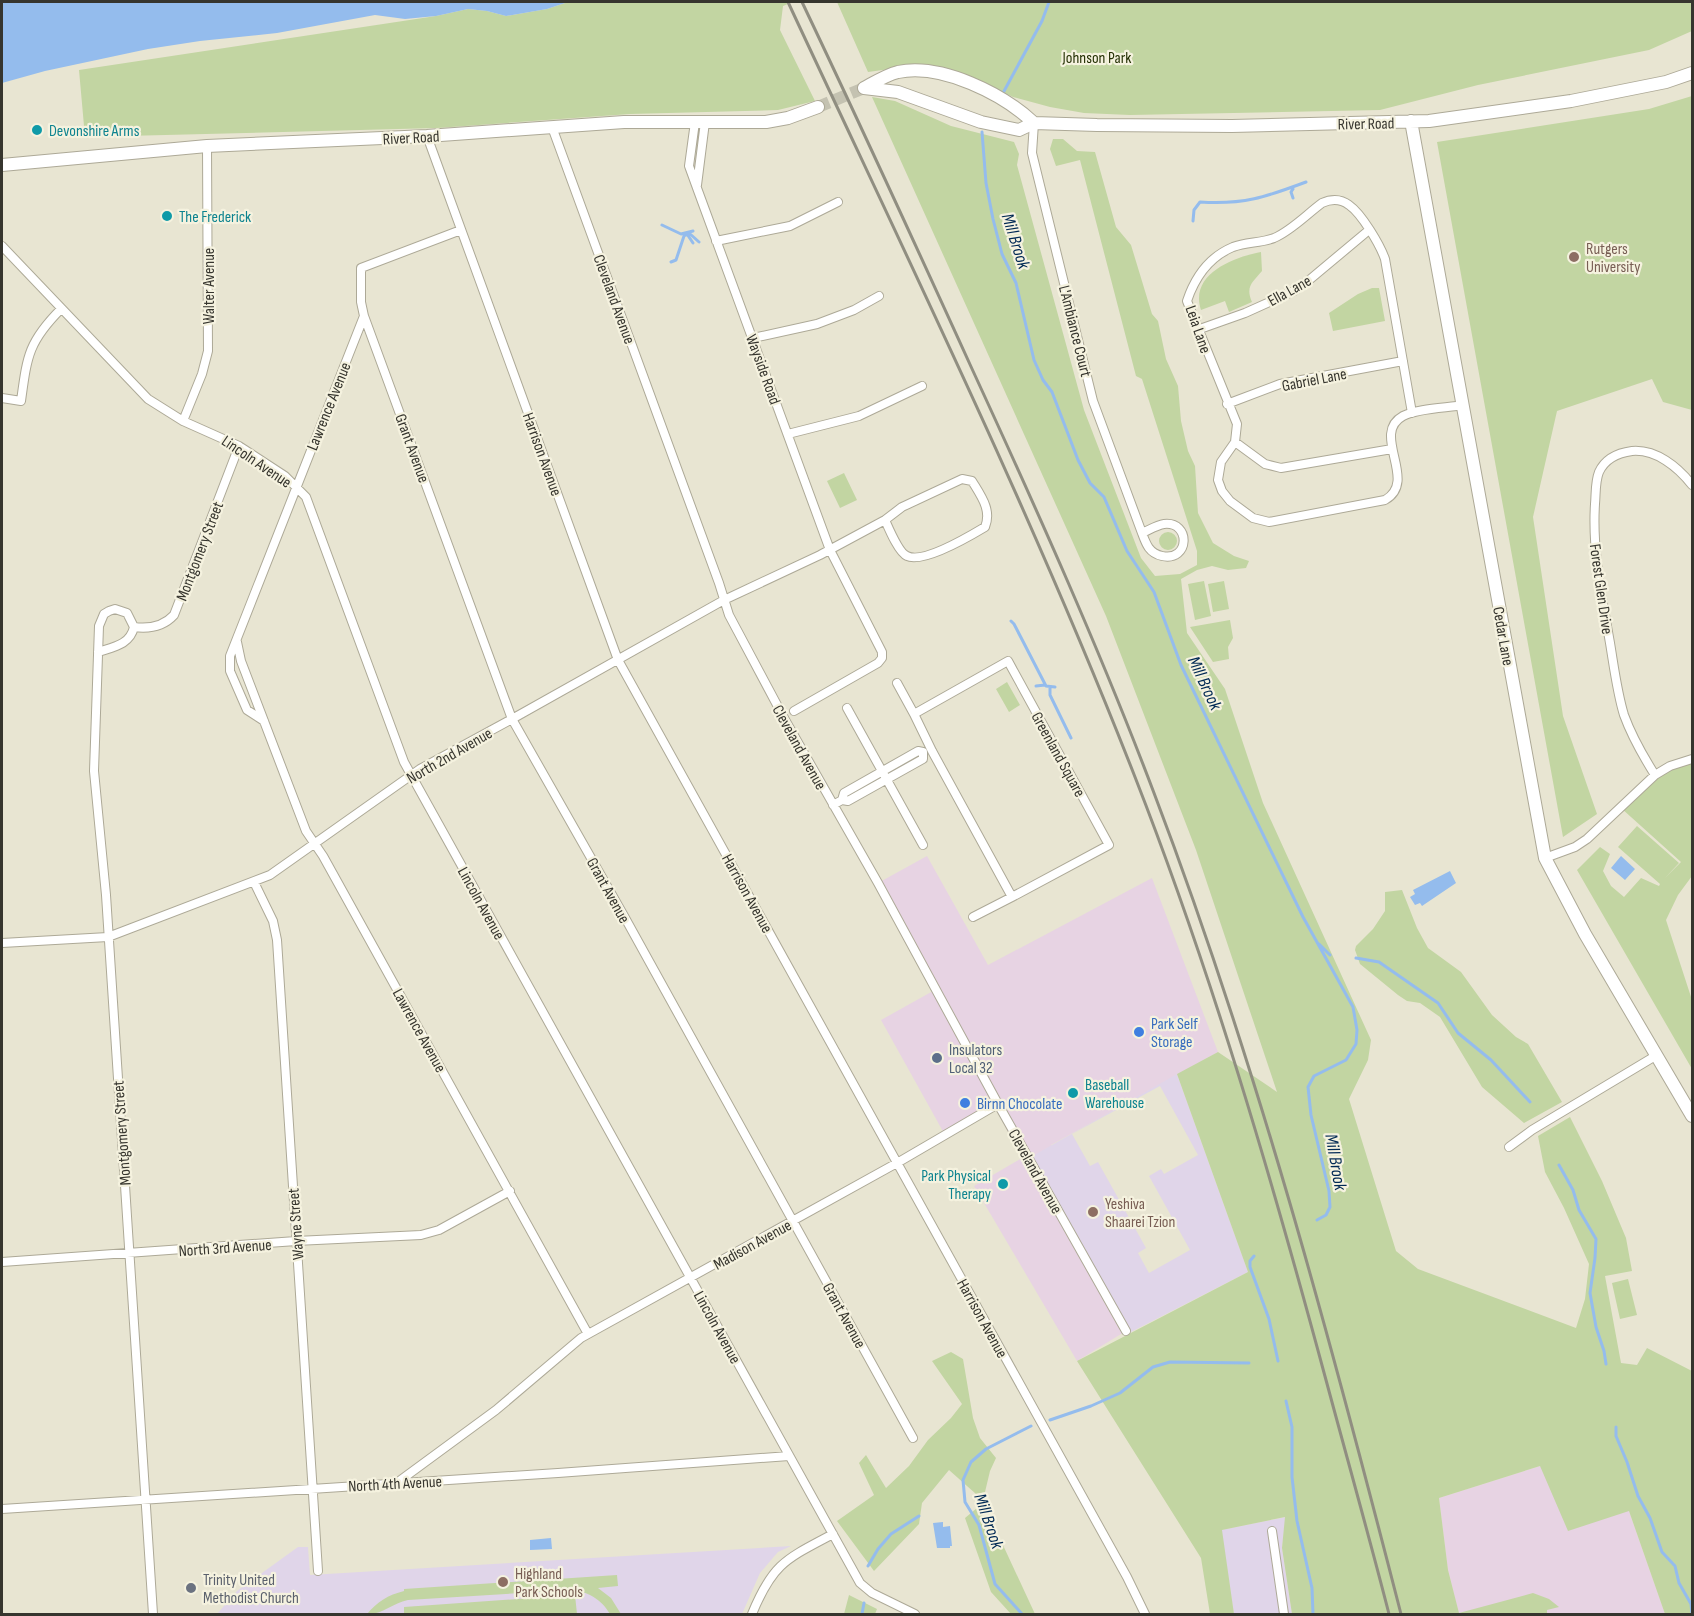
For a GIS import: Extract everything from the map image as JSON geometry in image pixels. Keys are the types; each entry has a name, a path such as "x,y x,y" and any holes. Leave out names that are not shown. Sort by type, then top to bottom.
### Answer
{"street":[{"name":"River Road","path":"1034,123 1016,107 981,88 932,72 898,72 864,88 898,92 994,125 1018,130 1034,123 1232,126 1429,121 1571,101 1666,82 1692,73"},
{"name":"River Road","path":"2,165 207,146 427,136 624,122 766,122 788,118 818,107"},
{"name":"Wayside Road","path":"700,122 689,166 830,550 882,652 882,658 878,663 794,711"},
{"name":"Cedar Lane","path":"1411,122 1545,858 1585,934 1692,1116"},
{"name":"L'Ambiance Court","path":"1034,123 1032,153 1093,401 1147,547 1158,555 1173,556 1183,547 1183,533 1172,525 1162,524 1142,533"},
{"name":"Cleveland Avenue","path":"552,127 729,615 837,802 998,1104 1126,1331"},
{"name":"Harrison Avenue","path":"427,136 618,660 1127,1577 1145,1614"},
{"name":"Walter Avenue","path":"183,421 202,374 208,351 207,146"},
{"name":"Leia Lane","path":"1235,442 1237,424 1187,301 1193,284 1199,273 1211,261 1234,246 1276,237 1322,203 1331,199 1350,205 1380,245 1385,259 1412,413"},
{"path":"716,241 790,226 838,202"},
{"name":"Lawrence Avenue","path":"264,721 247,711 231,671 230,656 364,316 361,302 361,268 461,230"},
{"name":"Ella Lane","path":"1197,330 1245,313 1294,291 1370,230"},
{"name":"Lincoln Avenue","path":"2,246 148,399 183,421 239,446 285,476 306,498 404,762 411,775 861,1583 872,1593 915,1614"},
{"path":"753,338 817,324 854,310 879,296"},
{"path":"2,398 21,401 27,363 33,344 42,328 61,309"},
{"name":"Grant Avenue","path":"364,316 512,719 624,916 913,1438"},
{"name":"Gabriel Lane","path":"1227,404 1280,384 1403,362"},
{"path":"788,434 859,416 922,386"},
{"path":"1392,449 1281,468 1265,464 1235,442 1221,462 1218,480 1230,501 1253,518 1269,522 1375,502 1391,497 1397,490 1399,481 1391,436 1396,422 1412,413 1464,405"},
{"name":"Montgomery Street","path":"153,1614 108,937 94,771 99,626 104,614 115,609 127,613 134,627 162,625 174,615 239,446"},
{"name":"Forest Glen Drive","path":"1655,775 1634,738 1620,699 1596,563 1594,512 1597,479 1609,459 1618,454 1636,451 1654,454 1664,459 1692,485"},
{"name":"North 2nd Avenue","path":"2,943 108,937 270,875 411,775 724,600 830,550 885,520 902,507 962,479 972,481 984,502 988,516 985,527 923,558 908,557 903,553 885,520"},
{"path":"98,652 126,641 131,637 134,627"},
{"name":"Lawrence Avenue","path":"237,642 241,661 306,831 323,856 588,1334"},
{"name":"Greenland Square","path":"914,714 1008,661 1109,845 974,917"},
{"path":"897,683 914,714 927,750 1012,897"},
{"path":"847,708 923,845"},
{"path":"837,802 844,793 881,771 918,751 927,750"},
{"path":"837,802 848,801 923,759 927,750"},
{"path":"1545,858 1575,847 1587,839 1655,775 1670,766 1692,759"},
{"name":"Wayne Street","path":"254,882 273,921 277,940 318,1571"},
{"path":"1509,1147 1532,1130 1657,1055"},
{"name":"Madison Avenue","path":"398,1482 496,1410 588,1334 897,1163 998,1104"},
{"name":"North 3rd Avenue","path":"2,1262 296,1241 421,1235 439,1230 510,1191"},
{"name":"North 4th Avenue","path":"2,1509 558,1473 789,1455"},
{"path":"1272,1531 1284,1614"},
{"path":"752,1614 764,1587 780,1565 790,1556 832,1534"}],"shaded area":[{"path":"927,856 988,965 1152,878 1218,1052 1051,1145 1126,1331 1077,1361 974,1186 1022,1158 995,1108 945,1135 881,1020 933,991 878,883"},
{"name":"Yeshiva Shaarei Tzion","path":"1177,1074 1248,1272 1127,1334 1029,1158","holes":["1160,1086 1198,1155 1164,1174 1161,1169 1149,1176 1190,1250 1149,1273 1138,1253 1146,1248 1098,1162 1090,1166 1072,1134"]},
{"path":"1540,1466 1629,1511 1665,1614 1459,1614 1448,1570 1439,1498"},
{"path":"1286,1517 1282,1548 1292,1614 1234,1614 1221,1530"},
{"name":"Highland Park Schools","path":"791,1546 778,1552 760,1573 742,1614 217,1614 237,1591 298,1547 308,1547 310,1575"}],"green space":[{"path":"568,2 793,2 783,6 780,30 815,101 778,110 630,114 437,128 85,137 79,70 436,16 468,9 506,16 547,9"},
{"name":"Johnson Park","path":"837,2 1692,2 1692,31 1649,50 1478,85 1380,110 1130,115 1084,113 1050,107 1013,97 976,79 946,69 919,65 868,72"},
{"name":"Rutgers University","path":"1692,96 1692,410 1663,402 1652,379 1557,411 1533,517 1563,716 1597,814 1563,837 1437,142 1649,109"},
{"path":"872,97 895,101 951,126 1014,142 1019,154 1017,165 1084,410 1141,558 1155,576 1180,574 1197,565 1197,551 1142,379 1136,376 1080,160 1056,166 1050,149 1053,139 1063,139 1077,151 1095,152 1116,227 1131,245 1152,314 1158,321 1166,359 1178,386 1181,421 1188,451 1195,466 1198,513 1213,543 1234,556 1249,561 1246,568 1228,570 1212,566 1197,570 1181,579 1187,633 1225,689 1263,803 1371,1040 1368,1060 1349,1099 1396,1251 1418,1269 1576,1328 1585,1299 1589,1264 1545,1172 1538,1136 1570,1117 1602,1181 1626,1238 1632,1271 1605,1276 1621,1363 1637,1365 1647,1348 1692,1371 1692,1614 1665,1614 1629,1511 1568,1531 1540,1466 1439,1498 1448,1570 1459,1613 1533,1593 1549,1599 1559,1607 1547,1610 1547,1614 1292,1614 1282,1548 1285,1517 1222,1530 1234,1614 1210,1614 1201,1558 1077,1361 1248,1272 1177,1074 1218,1052 1277,1092 1196,850 1106,616"},
{"path":"1261,252 1262,271 1253,281 1249,292 1252,302 1229,312 1225,301 1201,310 1199,297 1202,286 1216,269 1239,258"},
{"path":"1372,288 1379,288 1385,321 1333,331 1329,313 1358,294"},
{"path":"844,473 857,500 840,508 827,481"},
{"path":"1168,532 1175,534 1177,541 1175,548 1168,550 1161,548 1159,541 1161,534"},
{"path":"1204,581 1211,616 1195,620 1188,584"},
{"path":"1224,581 1229,609 1213,612 1208,584"},
{"path":"1230,620 1233,638 1228,647 1229,659 1213,662 1190,627"},
{"path":"1007,682 1020,705 1009,712 996,689"},
{"path":"1692,759 1692,876 1678,895 1666,920 1692,1000 1692,1069 1577,870 1600,847 1610,854 1603,871 1611,886 1624,897 1641,878 1659,886 1660,884 1618,847 1637,826 1679,863 1665,878 1681,862 1621,808 1655,775"},
{"path":"1402,890 1417,928 1428,948 1461,972 1492,1015 1516,1037 1528,1044 1562,1102 1524,1123 1482,1087 1440,1017 1420,1003 1407,1001 1360,964 1355,950 1356,946 1373,929 1385,911 1385,892"},
{"path":"1628,1279 1637,1315 1620,1319 1612,1283"},
{"path":"951,1352 963,1359 973,1418 980,1438 996,1458 985,1492 976,1494 949,1470 922,1503 919,1524 874,1571 837,1521 874,1495 859,1463 866,1455 886,1488 909,1466 928,1440 962,1404 932,1361"},
{"path":"977,1508 1002,1543 1035,1614 1011,1614 991,1592 965,1518"},
{"path":"617,1575 618,1586 598,1588 611,1598 621,1614 610,1614 603,1604 593,1597 576,1590 569,1590 408,1600 378,1613 367,1614 383,1600 404,1589"},
{"path":"575,1595 577,1614 404,1614 404,1607"},
{"path":"849,1595 877,1609 875,1614 844,1614"}],"water":[{"path":"2,2 568,2 547,9 506,16 468,9 436,16 405,19 375,15 277,33 148,49 45,71 2,83"},
{"path":"1621,856 1635,869 1625,880 1611,868"},
{"path":"1450,871 1456,883 1422,906 1420,903 1415,905 1410,897 1415,894 1413,890"},
{"path":"943,1522 943,1527 950,1526 952,1546 950,1548 937,1548 933,1523"},
{"path":"551,1538 552,1549 530,1550 530,1540"}],"waterway":[{"name":"Mill Brook","path":"1003,93 1042,21 1049,2"},
{"name":"Mill Brook","path":"982,132 986,183 993,219 1002,254 1016,283 1034,360 1043,380 1052,392 1078,460 1090,483 1104,497 1127,551 1154,592 1181,665 1303,917 1353,1007 1357,1030 1356,1044 1346,1060 1314,1076 1308,1087 1311,1115 1329,1191 1330,1207 1326,1215 1317,1220"},
{"path":"1193,221 1194,210 1200,202 1215,203 1254,199 1306,182"},
{"path":"1293,189 1291,192 1293,198"},
{"path":"662,225 681,234 693,231"},
{"path":"689,233 699,242"},
{"path":"687,234 693,243"},
{"path":"671,262 676,260 684,236 687,234"},
{"path":"1011,621 1046,686 1055,687"},
{"path":"1036,686 1045,685"},
{"path":"1050,688 1050,695 1071,738"},
{"name":"Mill Brook","path":"1319,944 1330,955"},
{"path":"1356,958 1379,962 1438,1003 1458,1033 1491,1060 1530,1102"},
{"path":"1559,1165 1573,1190 1579,1210 1596,1239 1590,1293 1606,1364"},
{"name":"Mill Brook","path":"1254,1256 1250,1261 1250,1267 1269,1319 1278,1361"},
{"name":"Mill Brook","path":"1050,1420 1120,1393 1153,1367 1170,1362 1249,1363"},
{"path":"1286,1401 1292,1427 1292,1477 1297,1521 1312,1588 1313,1614"},
{"name":"Mill Brook","path":"1022,1614 995,1584 979,1525 965,1502 963,1480 971,1462 986,1449 1031,1426"},
{"path":"1616,1427 1616,1436 1638,1496 1650,1518 1662,1552 1675,1566 1679,1583 1691,1604 1692,1614"},
{"path":"868,1566 878,1549 891,1534 919,1516"},
{"path":"862,1614 864,1603"}],"tunnel":[{"path":"818,107 864,88"}],"railway":[{"path":"788,2 1011,483 1095,678 1163,851 1215,1001 1262,1152 1389,1614"},
{"path":"802,2 910,232 1044,528 1090,633 1154,793 1226,996 1289,1200 1347,1407 1401,1614"}],"place":[{"name":"Devonshire Arms","path":"37,130"},
{"name":"The Frederick","path":"167,216"},
{"name":"Rutgers University","path":"1574,257"},
{"name":"Park Self Storage","path":"1139,1032"},
{"name":"Insulators Local 32","path":"937,1058"},
{"name":"Baseball Warehouse","path":"1073,1093"},
{"name":"Birnn Chocolate","path":"965,1103"},
{"name":"Park Physical Therapy","path":"1003,1184"},
{"name":"Yeshiva Shaarei Tzion","path":"1093,1212"},
{"name":"Highland Park Schools","path":"503,1582"},
{"name":"Trinity United Methodist Church","path":"191,1588"}]}
